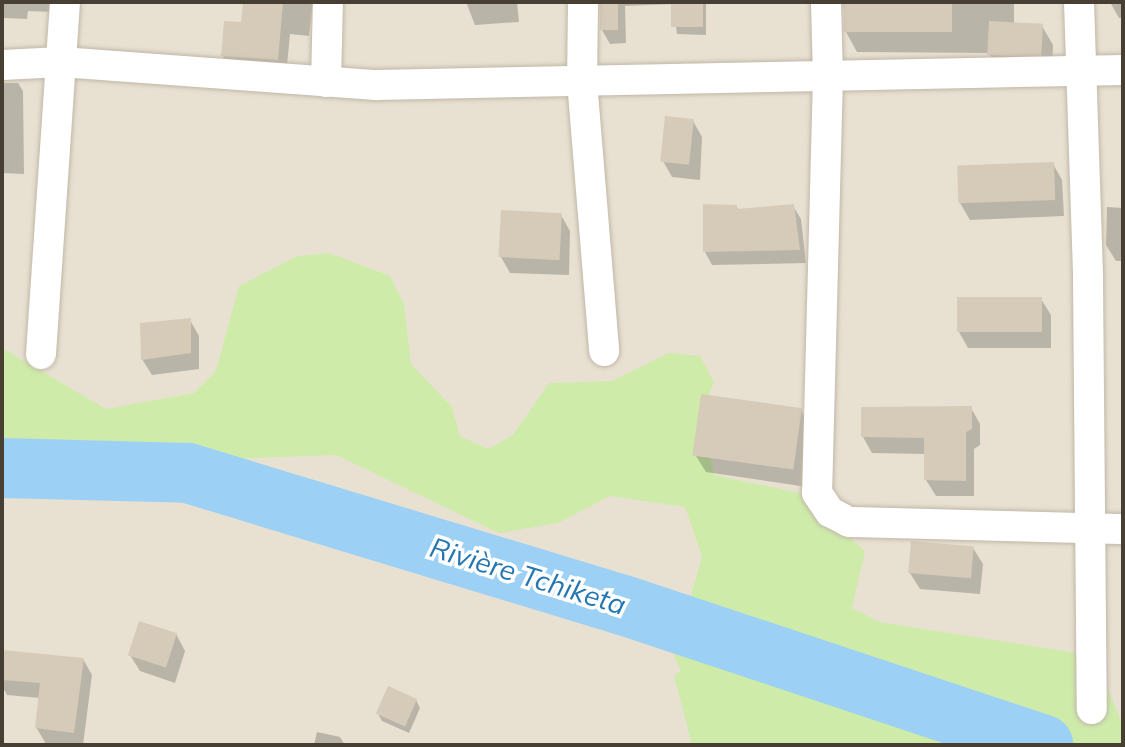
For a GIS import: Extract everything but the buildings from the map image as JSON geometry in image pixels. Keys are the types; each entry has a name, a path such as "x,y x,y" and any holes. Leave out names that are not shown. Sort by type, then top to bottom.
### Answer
{"street":[{"path":"41,354 65,2"},
{"path":"326,82 328,2"},
{"path":"583,2 582,80 604,351"},
{"path":"826,2 828,76 817,494 830,512 849,522 1123,529"},
{"path":"1079,2 1088,279 1092,709"},
{"path":"2,65 61,62 326,82 828,76 1123,69"}],"shaded area":[{"path":"2,2 1123,2 1123,745 2,745"}],"green space":[{"path":"329,253 390,276 404,304 411,364 452,407 460,436 488,449 513,435 549,383 612,381 669,353 700,356 714,382 702,412 714,475 800,493 865,551 852,608 879,622 1077,653 1100,671 1123,725 1123,745 692,745 674,676 681,671 674,655 702,557 685,507 610,496 558,523 499,533 336,455 90,464 2,453 2,348 106,409 194,393 216,371 239,286 297,256"}],"waterway":[{"name":"Rivière Tchiketa","path":"2,468 188,473 623,605 1043,745"}]}
